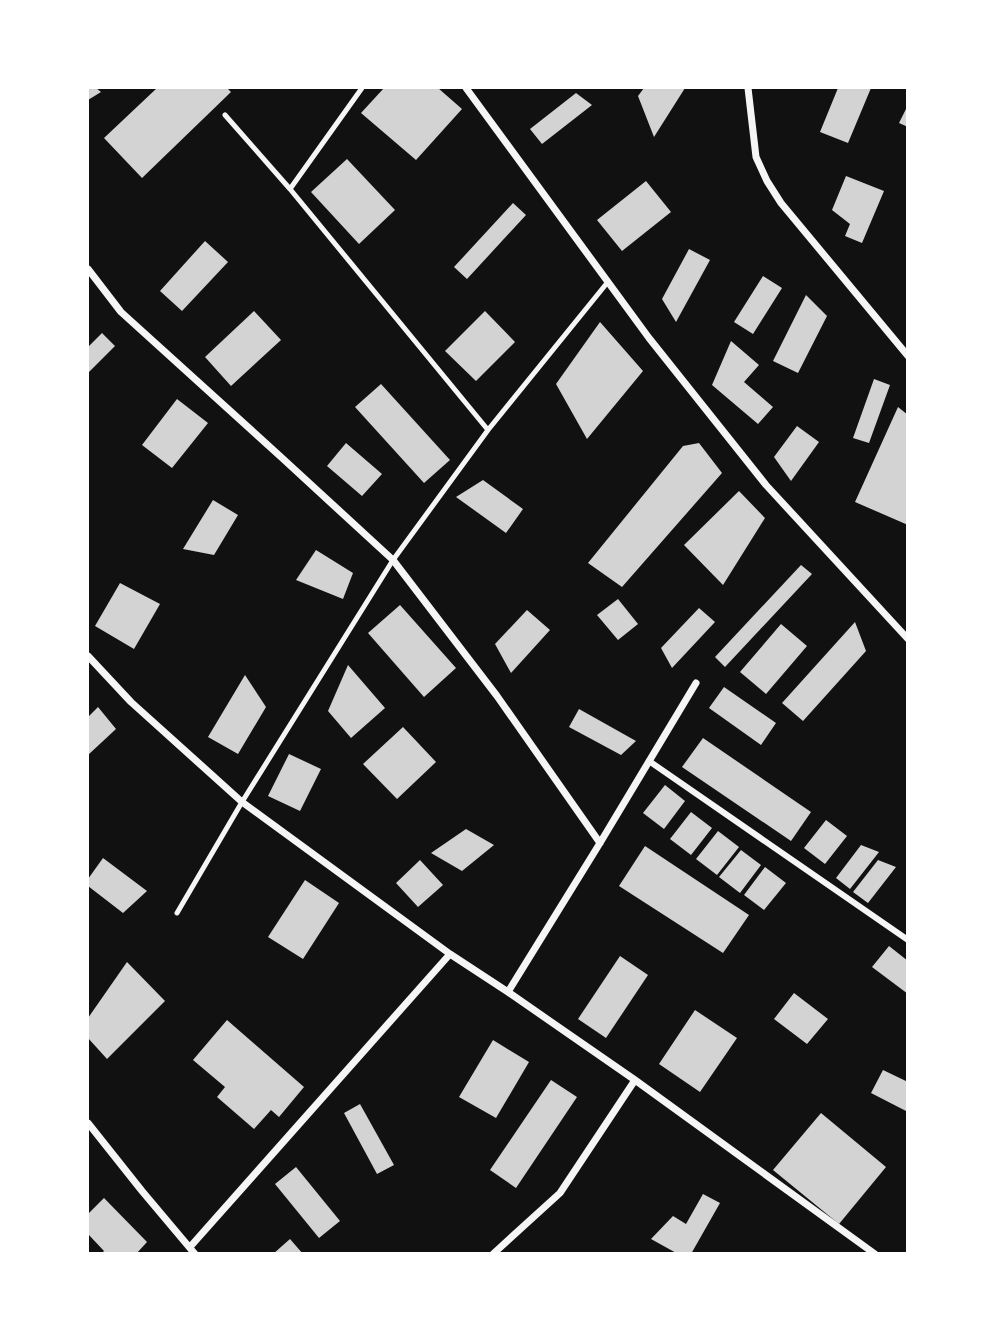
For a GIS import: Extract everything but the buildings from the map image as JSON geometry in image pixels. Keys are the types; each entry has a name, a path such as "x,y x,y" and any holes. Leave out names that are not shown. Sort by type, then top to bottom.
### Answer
{"street":[{"path":"466,88 607,283 766,485 908,639"},
{"path":"748,88 757,157 780,203 908,356"},
{"path":"88,269 121,312 393,560 497,696 600,843"},
{"path":"88,656 131,702 242,802 450,954 635,1080 875,1254"},
{"path":"508,992 696,683"},
{"path":"649,761 908,940"},
{"path":"88,1123 192,1250 450,954"},
{"path":"493,1254 560,1193 635,1080"}],"lane":[{"path":"290,189 362,88"},
{"path":"225,115 290,189 488,430"},
{"path":"177,913 242,802 393,560 488,430 607,283"}]}
